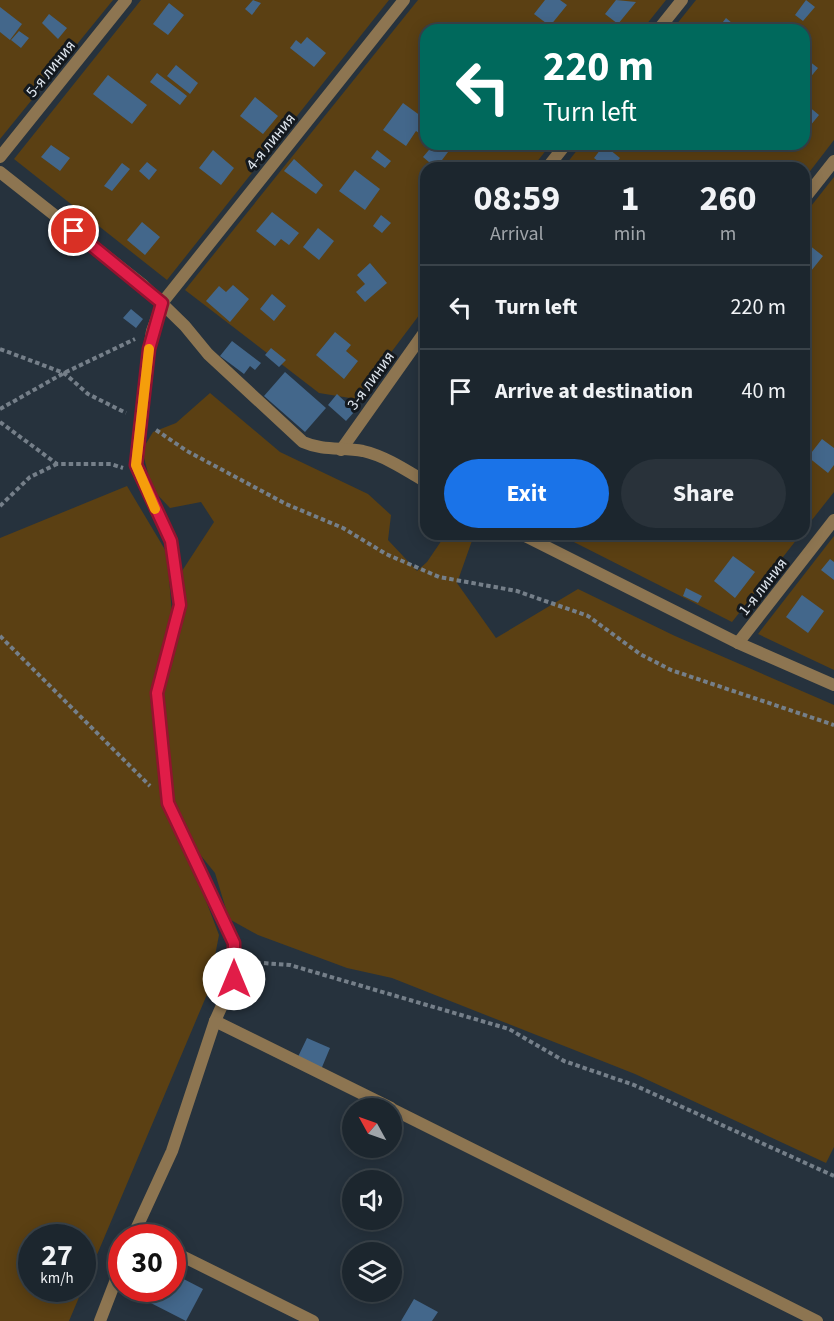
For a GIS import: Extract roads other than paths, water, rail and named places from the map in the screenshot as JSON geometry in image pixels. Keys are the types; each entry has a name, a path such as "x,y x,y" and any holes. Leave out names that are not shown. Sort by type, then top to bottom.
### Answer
{"street":[{"name":"5-я линия","path":"0,157 126,0"},
{"name":"4-я линия","path":"215,1021 234,979 234,943 168,803 157,693 180,605 171,541 138,472 140,419 152,331 162,303 404,0"},
{"path":"663,24 682,0"},
{"path":"552,162 562,150"},
{"path":"810,191 834,161"},
{"path":"0,172 162,303 208,354 303,442 318,448 361,451 377,456 420,479"},
{"name":"3-я линия","path":"341,450 420,338"},
{"name":"1-я линия","path":"738,643 834,520"},
{"path":"542,540 738,643 834,685"},
{"path":"142,1224 172,1151 215,1021 369,1098"},
{"path":"402,1114 817,1321"},
{"path":"186,1258 313,1321"},
{"path":"100,1321 108,1300"}]}
